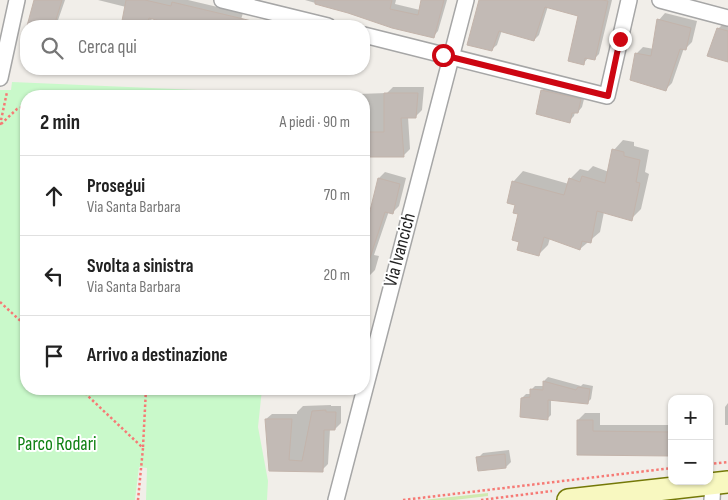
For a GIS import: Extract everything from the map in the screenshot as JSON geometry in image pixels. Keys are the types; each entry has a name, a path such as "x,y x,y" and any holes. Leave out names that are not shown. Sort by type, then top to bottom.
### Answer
{"street":[{"path":"4,82 17,0"},
{"path":"222,0 304,20"},
{"name":"Via Ivancich","path":"370,370 466,0"},
{"path":"370,36 608,96 629,0"},
{"path":"660,0 728,18"},
{"name":"Via Ivancich","path":"336,500 363,395"},
{"path":"563,495 715,482"}],"path":[{"path":"0,125 4,82"},
{"path":"0,125 20,109"},
{"path":"0,302 20,320"},
{"path":"87,395 143,448"},
{"path":"138,500 146,395"},
{"path":"715,482 728,462"},
{"path":"403,500 668,468"},
{"path":"481,500 563,495"}],"green space":[{"name":"Parco Rodari","path":"12,82 197,90 20,90 20,395 261,395 258,427 268,481 267,500 146,500 147,468 139,467 135,500 0,500 0,90 11,90"},
{"path":"488,493 488,496 454,500 423,500"}],"building":[{"path":"34,0 62,0 56,20 29,20"},
{"path":"126,0 145,0 171,6 172,2 248,20 156,20 149,18 148,20 122,20"},
{"path":"315,0 392,0 390,9 418,15 421,0 444,0 434,38 392,28 315,4"},
{"path":"479,0 608,1 595,60 585,58 584,65 568,61 578,16 545,7 534,41 499,31 492,51 467,45"},
{"path":"657,19 691,28 686,50 680,49 666,91 630,80 635,53 651,56"},
{"path":"717,28 728,31 728,62 707,56"},
{"path":"541,90 581,99 578,113 572,113 570,123 536,114"},
{"path":"384,93 418,93 416,118 401,118 404,157 370,157 370,132 384,132"},
{"path":"612,149 624,152 624,156 640,160 636,182 640,183 632,221 597,211 591,243 582,241 580,250 544,237 539,256 517,250 519,242 512,240 518,214 513,213 515,205 507,203 512,181 564,195 569,178 580,182 582,176 605,183"},
{"path":"378,178 400,184 393,214 385,212 370,258 370,211"},
{"path":"543,381 576,390 578,387 590,389 588,404 548,400 548,420 520,417 521,398 530,397 530,389 543,390"},
{"path":"326,410 326,412 336,412 335,430 324,430 323,472 269,471 265,419 292,419 289,460 302,461 312,411"},
{"path":"577,420 593,420 593,431 668,432 668,456 577,455"},
{"path":"505,454 506,468 478,471 476,457"}],"route":[{"path":"443,55 608,96 620,39"}]}
